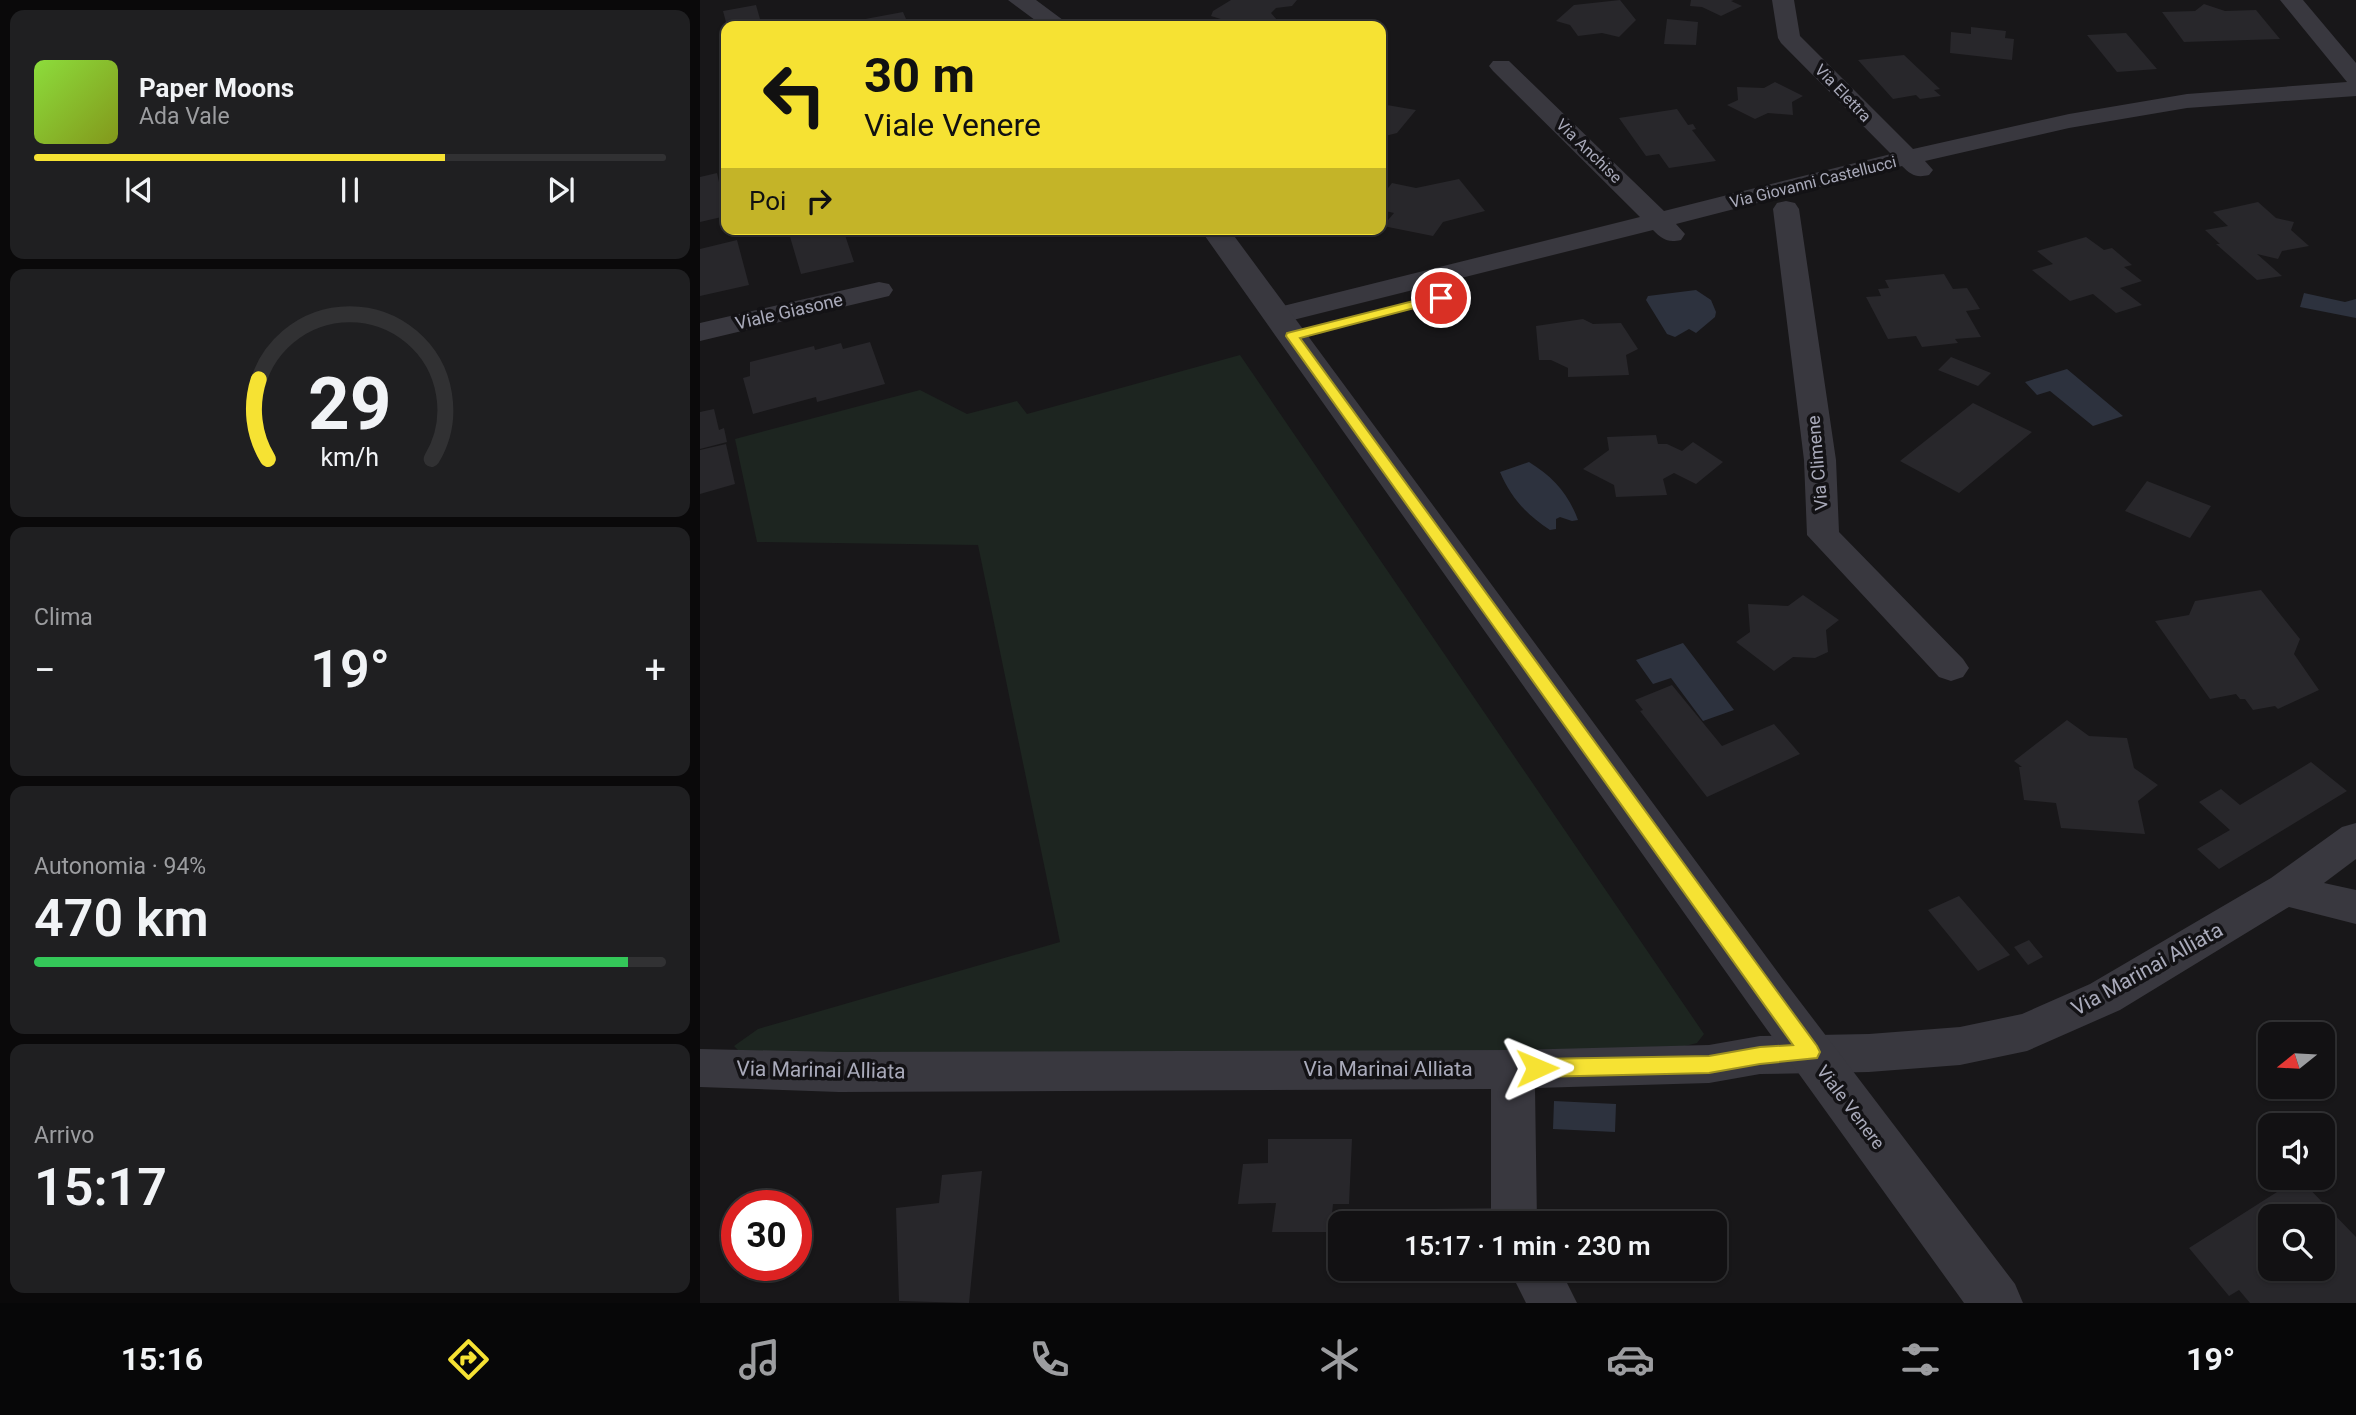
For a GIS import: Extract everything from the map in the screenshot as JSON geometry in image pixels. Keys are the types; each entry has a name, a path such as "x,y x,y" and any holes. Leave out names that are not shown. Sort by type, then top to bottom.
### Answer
{"street":[{"path":"1020,0 1066,19"},
{"name":"Via Elettra","path":"1783,0 1789,38 1915,166"},
{"path":"2291,0 2356,78"},
{"name":"Via Anchise","path":"1502,66 1667,229"},
{"name":"Via Giovanni Castellucci","path":"1667,229 1786,209 2043,126 2146,107 2242,95 2356,89"},
{"name":"Via Giovanni Castellucci","path":"1285,326 1915,166 2165,121 2254,109 2356,104"},
{"name":"Via Climene","path":"1786,209 1820,460 1823,535 1951,668"},
{"name":"Viale Venere","path":"1218,235 1810,1052 1996,1303"},
{"name":"Viale Giasone","path":"700,332 879,290"},
{"name":"Via Marinai Alliata","path":"700,1068 839,1072 1513,1069 1709,1065 1760,1055 1869,1053 1946,1047 2027,1032 2105,997 2285,890 2356,838"},
{"path":"2285,890 2356,907"},
{"path":"1511,1211 1513,1069"},
{"path":"1540,1281 1553,1303"}],"shaded area":[{"path":"1240,355 1704,1034 1697,1043 1685,1046 1521,1051 743,1055 734,1046 758,1029 1060,942 978,545 757,542 735,439 920,390 967,414 1017,401 1027,414"}],"water":[{"path":"1696,290 1711,300 1716,312 1715,317 1696,333 1689,329 1675,337 1667,334 1646,300 1648,296"},
{"path":"2304,293 2345,302 2356,299 2356,318 2300,307"},
{"path":"2067,369 2123,416 2093,426 2050,391 2037,395 2025,382"},
{"path":"1529,462 1559,486 1578,520 1560,517 1556,519 1556,529 1550,530 1520,505 1500,472"},
{"path":"1683,643 1734,710 1703,721 1671,678 1653,684 1636,660"},
{"path":"1554,1101 1616,1104 1615,1132 1553,1129"}],"building":[{"path":"1231,0 1297,0 1292,6 1276,8 1271,13 1276,21 1227,21 1211,16 1213,11"},
{"path":"1620,0 1636,20 1619,37 1602,33 1578,36 1570,25 1556,21 1574,5"},
{"path":"1691,0 1734,0 1731,1 1742,6 1721,16 1702,7 1690,6"},
{"path":"2204,4 2225,11 2256,10 2280,39 2184,42 2162,12 2195,11"},
{"path":"756,5 761,21 726,21 723,11"},
{"path":"903,12 907,21 855,21"},
{"path":"1667,19 1698,22 1696,45 1664,44"},
{"path":"1971,27 2006,31 2005,38 2014,39 2012,60 1950,53 1951,32 1971,34"},
{"path":"2126,33 2157,69 2117,72 2087,35"},
{"path":"1904,55 1940,89 1934,90 1941,96 1920,99 1916,95 1893,99 1858,60"},
{"path":"1775,82 1803,96 1792,102 1793,115 1768,113 1755,119 1727,105 1738,100 1737,87 1764,88"},
{"path":"1386,105 1416,110 1397,133 1386,136"},
{"path":"1677,109 1688,125 1693,124 1696,129 1692,130 1716,161 1669,168 1659,154 1646,156 1619,118"},
{"path":"717,173 721,191 721,217 700,222 700,177"},
{"path":"1459,179 1485,211 1443,222 1433,236 1386,227 1386,222 1394,213 1386,211 1386,191 1392,183 1416,188"},
{"path":"2258,202 2276,218 2294,222 2291,230 2309,246 2282,251 2278,259 2257,254 2282,276 2257,280 2216,244 2220,244 2205,230 2228,226 2213,212"},
{"path":"789,235 845,235 854,262 801,274"},
{"path":"2086,237 2104,250 2112,248 2132,265 2124,267 2142,281 2120,288 2142,305 2116,313 2093,294 2070,301 2032,270 2053,264 2037,251"},
{"path":"737,240 749,285 700,296 700,249"},
{"path":"1944,274 1953,289 1967,288 1980,309 1966,311 1981,337 1955,339 1958,343 1922,347 1916,336 1888,339 1866,297 1881,296 1878,289 1889,288 1885,280"},
{"path":"1583,319 1593,324 1621,323 1638,349 1626,355 1629,375 1568,377 1568,368 1551,360 1539,360 1536,326"},
{"path":"870,342 885,384 817,402 816,397 753,414 743,378 750,376 750,362 814,346 815,350 841,343 843,349"},
{"path":"1951,357 1991,373 1978,386 1938,370"},
{"path":"1973,403 2032,432 1959,493 1900,461"},
{"path":"714,409 719,430 724,428 727,442 700,449 700,412"},
{"path":"1656,435 1658,444 1667,444 1682,451 1693,442 1723,462 1696,484 1674,473 1663,479 1667,495 1616,497 1614,485 1583,469 1609,450 1607,437"},
{"path":"726,444 735,484 700,494 700,450"},
{"path":"2147,481 2211,506 2190,538 2125,511"},
{"path":"2261,590 2300,639 2294,654 2319,690 2278,709 2275,706 2253,710 2245,699 2240,699 2236,694 2210,699 2155,621 2189,615 2195,601"},
{"path":"1803,595 1839,620 1826,630 1828,652 1815,658 1793,657 1774,671 1736,642 1750,632 1748,604 1788,606"},
{"path":"1672,685 1722,746 1774,724 1800,754 1707,797 1640,711 1643,710 1635,700"},
{"path":"2067,720 2089,736 2127,738 2134,768 2158,785 2138,801 2145,834 2061,828 2056,803 2024,800 2019,767 2022,767 2014,761"},
{"path":"2311,762 2347,791 2219,869 2197,849 2230,830 2199,802 2221,789 2240,805"},
{"path":"1959,896 2010,955 1978,971 1928,910"},
{"path":"2029,940 2043,957 2028,965 2014,947"},
{"path":"1268,1139 1352,1139 1349,1204 1333,1204 1332,1211 1328,1211 1328,1232 1272,1232 1276,1203 1238,1204 1243,1164 1268,1163"},
{"path":"982,1171 969,1303 899,1301 896,1208 939,1203 942,1175"},
{"path":"2280,1190 2311,1190 2324,1204 2258,1204"},
{"path":"2258,1204 2258,1281 2335,1281 2335,1215 2356,1237 2356,1303 2250,1303 2239,1290 2229,1296 2189,1248"},
{"path":"1493,1208 1493,1211 1431,1211"}],"route":[{"path":"1441,298 1292,336 1810,1052 1760,1055 1709,1065 1537,1068"}]}
